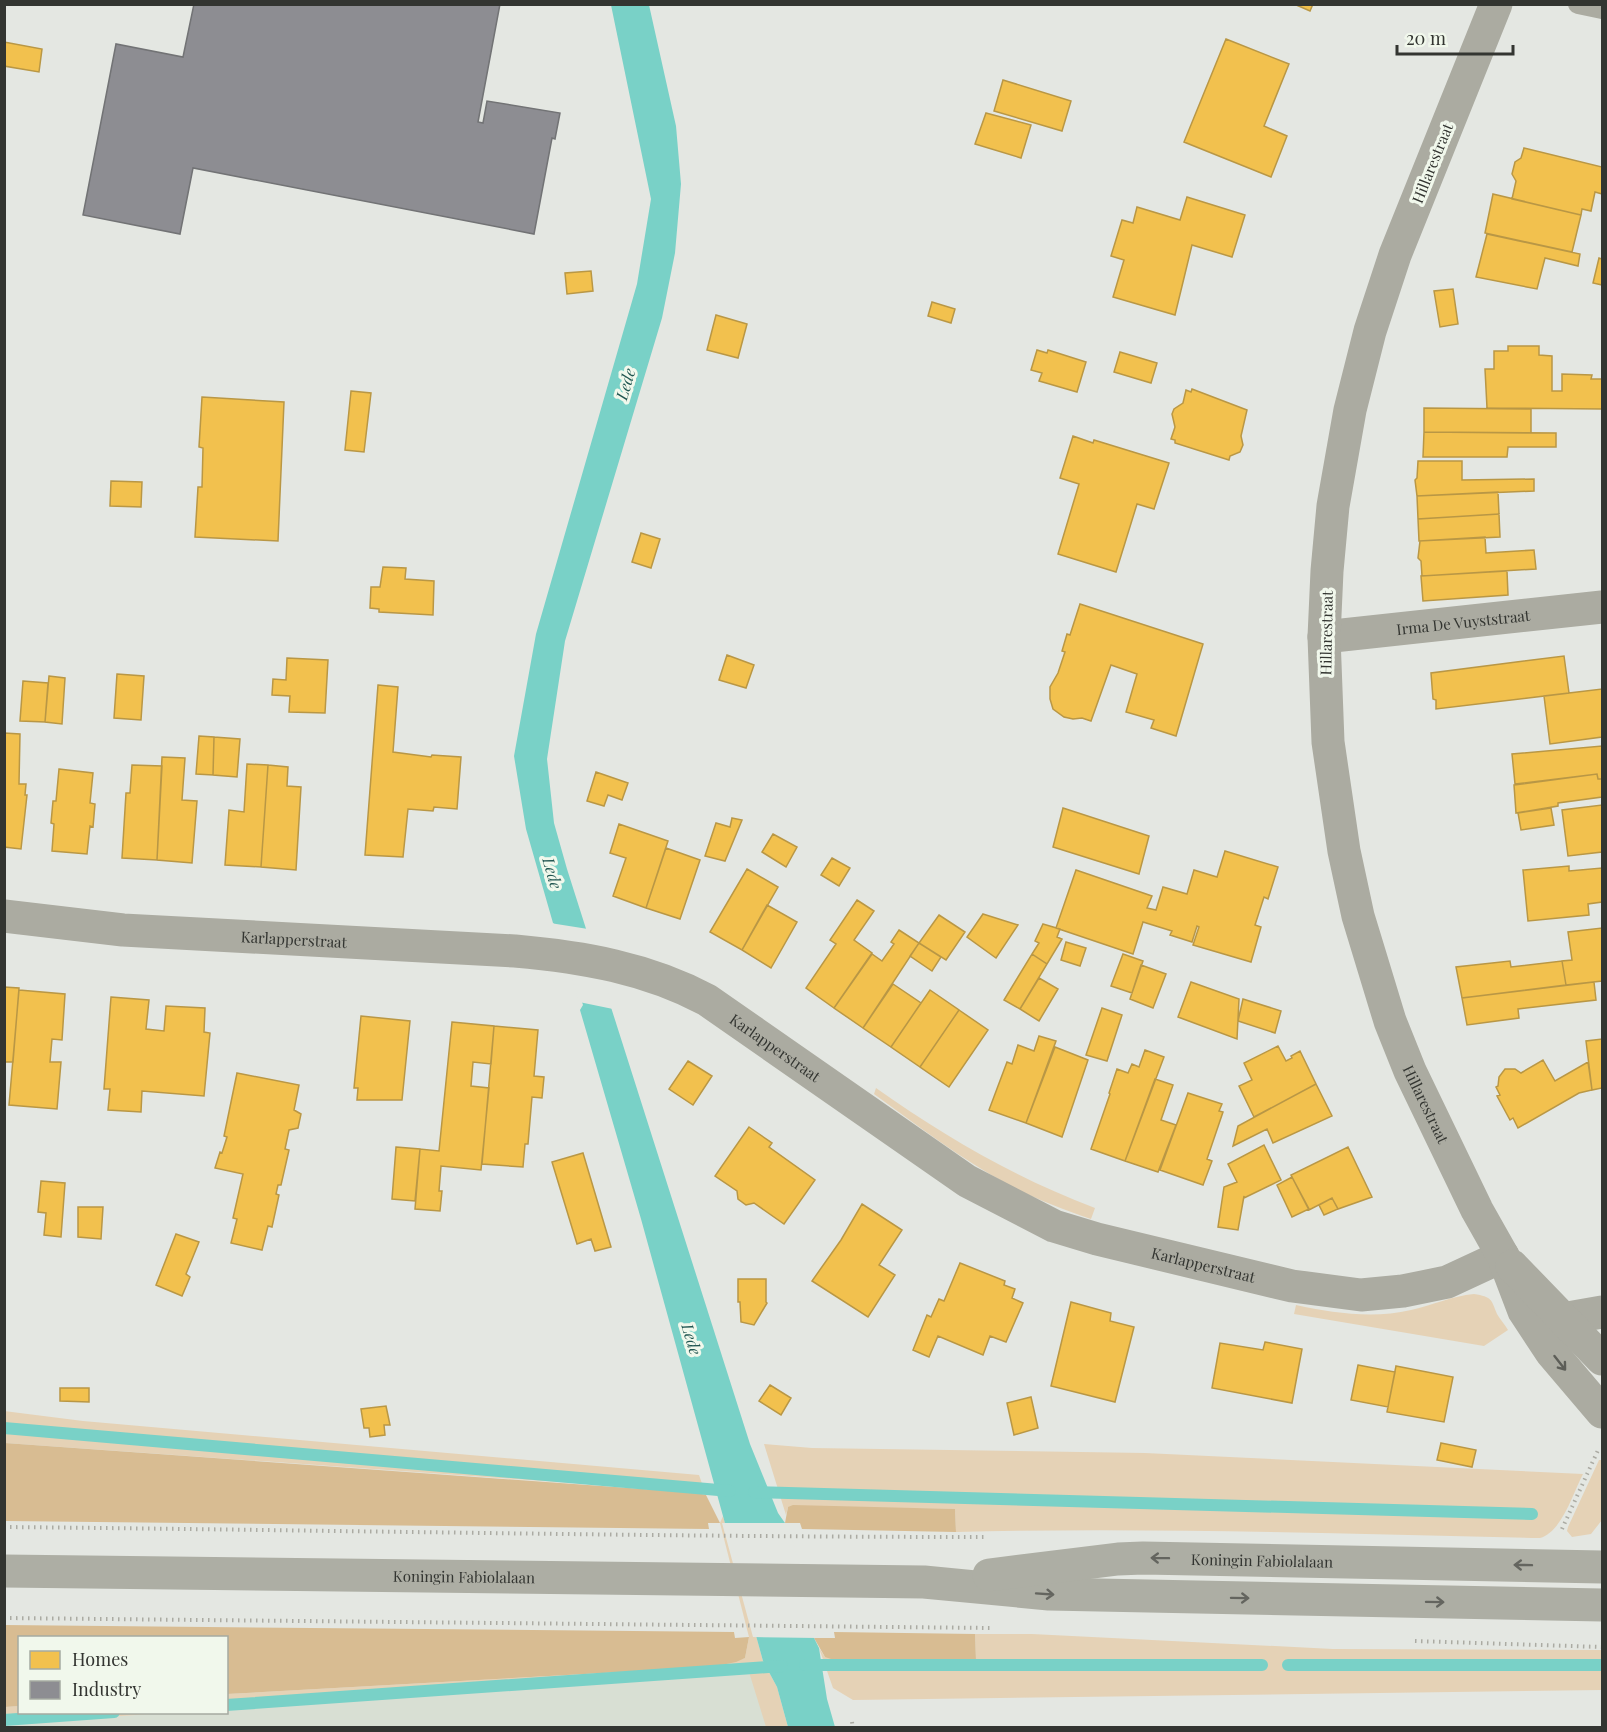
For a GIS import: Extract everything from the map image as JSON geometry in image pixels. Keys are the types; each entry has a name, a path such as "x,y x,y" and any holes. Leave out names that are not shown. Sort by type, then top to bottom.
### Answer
{"main road":[{"name":"Koningin Fabiolalaan","path":"924,1582 1126,1558 1602,1567"},
{"name":"Koningin Fabiolalaan","path":"4,1571 924,1582 1049,1594 1602,1605"}],"street":[{"name":"Hillarestraat","path":"1496,4 1395,255 1359,370 1334,506 1327,571 1324,637 1328,742 1335,796 1354,894 1373,970 1410,1071 1477,1210 1503,1256 1548,1322 1571,1377 1602,1412"},
{"name":"Irma De Vuyststraat","path":"1324,637 1602,607"},
{"name":"Karlapperstraat","path":"4,916 123,930 552,954 608,963 666,980 707,1000 967,1181 1054,1226 1097,1239 1292,1286 1361,1295 1403,1291 1447,1282 1503,1256"},
{"path":"1548,1322 1602,1312"},
{"name":"Hillarestraat","path":"1548,1322 1602,1359"},
{"path":"1555,1566 1589,1560 1602,1555"}],"lane":[{"path":"1578,4 1602,9"}],"path":[{"path":"4,1527 805,1537"},
{"path":"4,1618 832,1626"},
{"path":"852,1722 853,1728"}],"shaded area":[{"path":"876,1088 955,1140 1009,1170 1095,1208 1091,1219 1029,1195 991,1175 940,1142 874,1094"},
{"path":"1474,1294 1490,1300 1508,1330 1484,1346 1294,1314 1296,1305 1353,1314 1397,1313"},
{"path":"4,1411 83,1421 699,1475 706,1495 698,1492 5,1443"},
{"path":"5,1443 698,1493 706,1495 720,1523 708,1523 709,1529 5,1521"},
{"path":"764,1444 812,1448 1145,1453 1583,1474 1561,1520 1548,1534 1540,1538 1175,1531 956,1532 955,1509 788,1507 786,1515"},
{"path":"1599,1460 1602,1460 1602,1520 1591,1534 1572,1537 1567,1531 1568,1527"},
{"path":"793,1505 955,1509 956,1532 802,1529 800,1523 785,1523 788,1507"},
{"path":"723,1516 763,1661 777,1687 788,1727 766,1727 749,1672 228,1708 228,1694 712,1667 745,1658 749,1637 720,1523"},
{"path":"5,1625 734,1632 735,1638 749,1637 745,1658 712,1667 228,1694 228,1636 18,1636 18,1706 5,1707"},
{"path":"834,1632 975,1634 976,1660 834,1660 825,1657 814,1638 835,1638"},
{"path":"975,1634 1032,1634 1333,1649 1602,1650 1602,1690 853,1700 833,1688 819,1648 825,1657 976,1660"},
{"path":"749,1672 788,1727 5,1728 5,1724 150,1714 228,1714 228,1708"},
{"path":"18,1706 18,1714 150,1714 5,1724 5,1707"}],"water":[{"name":"Lede","path":"611,5 649,5 676,126 681,184 675,253 662,318 565,641 547,759 554,823 750,1444 778,1513 785,1523 814,1638 819,1648 827,1699 835,1727 788,1727 777,1687 763,1661 641,1219 580,1010 583,1005 558,927 553,923 526,829 514,756 536,634 637,284 651,199"}],"pier":[{"path":"550,923 588,929 613,1009 579,1002 556,928"},
{"path":"722,1523 788,1523 818,1638 753,1637"}],"building: Homes":[{"path":"1294,4 1313,4 1310,11"},
{"path":"1226,39 1289,64 1264,126 1287,136 1271,177 1184,142"},
{"path":"4,42 42,49 39,72 4,66"},
{"path":"1003,80 1071,101 1062,131 994,111"},
{"path":"986,113 1031,125 1021,158 975,144"},
{"path":"1524,148 1602,167 1602,194 1595,192 1591,211 1582,209 1581,215 1512,199 1516,181 1512,174 1515,162 1521,158"},
{"path":"1493,194 1581,215 1572,252 1485,233"},
{"path":"1187,197 1245,215 1232,257 1192,245 1175,315 1113,297 1124,260 1111,256 1122,220 1133,223 1137,207 1180,220"},
{"path":"1487,234 1580,254 1578,266 1545,258 1537,289 1476,277"},
{"path":"1599,258 1602,259 1602,285 1593,283"},
{"path":"591,271 593,291 567,294 565,273"},
{"path":"1453,289 1458,324 1440,327 1434,291"},
{"path":"932,302 955,309 951,323 928,316"},
{"path":"716,315 747,324 738,358 707,350"},
{"path":"1508,346 1539,346 1539,355 1552,356 1552,391 1562,391 1562,374 1592,375 1591,379 1602,379 1602,409 1487,408 1485,369 1494,369 1494,351 1508,351"},
{"path":"1037,350 1047,353 1048,350 1086,362 1077,392 1039,381 1042,373 1031,370"},
{"path":"1120,352 1157,363 1151,383 1114,372"},
{"path":"1192,389 1247,410 1241,436 1243,445 1240,452 1230,456 1229,460 1175,443 1175,440 1171,439 1175,427 1172,414 1174,409 1183,403 1186,390 1191,392"},
{"path":"351,391 371,393 364,452 345,450"},
{"path":"202,397 284,402 278,541 195,537 198,487 202,487 203,448 199,447"},
{"path":"1424,408 1531,409 1531,433 1424,432"},
{"path":"1424,432 1556,433 1556,447 1508,447 1507,457 1423,457"},
{"path":"1073,436 1093,443 1094,440 1169,463 1154,509 1137,504 1116,572 1058,554 1079,484 1060,478"},
{"path":"1418,461 1462,461 1462,480 1534,479 1534,491 1417,496 1415,480"},
{"path":"111,481 142,482 141,507 110,506"},
{"path":"1498,492 1499,514 1418,519 1417,496"},
{"path":"1499,514 1500,537 1419,541 1418,519"},
{"path":"641,533 660,539 651,568 632,562"},
{"path":"1485,537 1486,553 1534,550 1536,569 1422,576 1421,561 1418,558 1420,541"},
{"path":"383,567 406,568 405,579 434,581 433,615 379,612 379,609 370,608 371,587 380,587"},
{"path":"1507,571 1508,595 1423,601 1421,576"},
{"path":"1080,604 1203,644 1176,736 1151,728 1154,720 1126,712 1137,674 1111,665 1091,721 1064,717 1053,709 1050,687 1058,673 1065,652 1062,651 1067,634 1070,635"},
{"path":"727,655 754,665 746,688 719,680"},
{"path":"1564,656 1569,693 1436,709 1431,673"},
{"path":"287,658 328,660 325,713 289,712 290,696 272,695 273,679 286,680"},
{"path":"117,674 144,676 141,720 114,718"},
{"path":"49,676 65,678 62,724 45,722"},
{"path":"23,681 48,683 45,722 20,721"},
{"path":"378,685 398,687 393,752 431,757 432,755 461,757 457,809 434,807 433,811 408,809 403,857 365,855"},
{"path":"1602,689 1602,737 1550,744 1544,696"},
{"path":"4,733 20,734 19,784 26,784 25,795 27,795 21,849 4,847"},
{"path":"199,736 214,737 213,775 196,774"},
{"path":"214,737 240,739 237,777 213,775"},
{"path":"1602,746 1602,779 1598,779 1597,774 1515,784 1512,754"},
{"path":"162,757 185,758 182,800 197,801 192,863 157,860"},
{"path":"247,764 268,765 261,867 225,865 229,810 244,812"},
{"path":"132,765 162,766 157,860 122,858 126,793 130,793"},
{"path":"268,765 288,767 287,786 301,787 296,870 261,867"},
{"path":"59,769 93,773 90,803 95,804 87,854 52,851 54,824 51,823"},
{"path":"596,772 628,783 622,800 608,795 604,806 587,801"},
{"path":"1597,774 1598,779 1602,779 1602,797 1558,803 1558,806 1516,813 1514,785"},
{"path":"1602,805 1602,852 1568,856 1562,810"},
{"path":"1063,808 1149,836 1139,874 1053,847"},
{"path":"1551,808 1554,825 1521,830 1518,813"},
{"path":"732,818 742,820 725,861 705,856 716,823 730,827"},
{"path":"619,824 668,841 646,908 613,896 626,858 610,853"},
{"path":"773,834 797,847 786,867 762,852"},
{"path":"666,848 700,860 680,919 646,908"},
{"path":"1225,851 1278,867 1268,899 1264,897 1255,925 1261,927 1251,962 1193,945 1199,927 1197,926 1192,942 1170,935 1172,931 1143,922 1133,954 1056,928 1076,870 1152,896 1147,908 1156,910 1163,887 1187,894 1194,870 1217,877"},
{"path":"832,858 850,868 839,886 821,875"},
{"path":"1569,866 1569,871 1602,868 1602,902 1588,904 1589,915 1528,921 1523,870"},
{"path":"747,869 778,887 742,950 710,932"},
{"path":"857,900 874,911 854,940 872,953 834,1008 806,988 836,944 830,940"},
{"path":"767,905 797,922 771,968 742,950"},
{"path":"983,914 1018,925 996,958 967,937"},
{"path":"939,915 965,932 946,960 919,943"},
{"path":"1043,924 1060,929 1057,937 1062,939 1047,964 1032,954 1039,943 1035,941"},
{"path":"1602,928 1602,981 1566,985 1562,961 1572,960 1568,932"},
{"path":"899,930 919,943 863,1028 834,1008 872,954 882,961 894,944 891,942"},
{"path":"1066,942 1086,948 1080,966 1061,960"},
{"path":"919,943 941,957 932,971 910,956"},
{"path":"1032,954 1047,964 1020,1009 1004,1000"},
{"path":"1123,954 1143,961 1132,993 1111,986"},
{"path":"1510,961 1511,967 1562,961 1566,985 1462,998 1456,967"},
{"path":"1141,965 1166,974 1153,1008 1130,999"},
{"path":"1039,978 1058,989 1039,1021 1020,1009"},
{"path":"1191,982 1239,999 1237,1039 1178,1017"},
{"path":"1594,982 1596,1000 1518,1009 1519,1018 1467,1025 1462,998"},
{"path":"893,984 921,1003 891,1047 863,1028"},
{"path":"4,987 19,988 13,1062 4,1062"},
{"path":"19,990 65,994 62,1040 52,1039 50,1062 61,1062 57,1109 9,1105"},
{"path":"930,990 959,1010 920,1067 891,1047"},
{"path":"111,997 149,1000 146,1029 164,1031 166,1006 205,1008 204,1032 210,1033 204,1096 142,1091 141,1112 108,1110 110,1089 104,1089"},
{"path":"1243,999 1281,1011 1275,1033 1238,1021"},
{"path":"1102,1008 1122,1015 1107,1061 1086,1055"},
{"path":"959,1010 988,1030 949,1087 920,1067"},
{"path":"361,1016 410,1021 402,1100 357,1100 358,1088 354,1088"},
{"path":"452,1022 494,1026 491,1064 473,1062 471,1086 489,1088 481,1170 441,1166 440,1211 415,1209 420,1149 439,1151"},
{"path":"494,1026 538,1030 534,1076 544,1077 542,1098 532,1097 528,1144 525,1144 523,1167 482,1164"},
{"path":"1039,1036 1056,1041 1026,1123 989,1110 1007,1062 1012,1064 1018,1045 1034,1051"},
{"path":"1602,1039 1602,1088 1592,1090 1586,1041"},
{"path":"1278,1046 1286,1061 1300,1051 1316,1084 1254,1117 1239,1086 1252,1080 1244,1063"},
{"path":"1055,1047 1088,1060 1062,1137 1026,1123"},
{"path":"1145,1050 1164,1057 1125,1161 1091,1149 1117,1069 1128,1073 1132,1064 1139,1067"},
{"path":"1543,1060 1555,1081 1588,1062 1592,1090 1579,1093 1518,1128 1513,1118 1510,1120 1497,1096 1500,1095 1496,1087 1499,1077 1505,1069 1515,1069 1521,1073"},
{"path":"688,1061 712,1076 693,1105 669,1089"},
{"path":"237,1073 299,1085 294,1110 301,1114 298,1128 289,1130 285,1149 289,1150 281,1185 278,1185 276,1194 279,1195 272,1227 268,1226 262,1250 231,1243 237,1219 233,1218 243,1174 215,1168 227,1137 224,1136"},
{"path":"1155,1079 1173,1085 1161,1120 1176,1125 1158,1172 1125,1161"},
{"path":"1316,1084 1332,1116 1273,1143 1267,1129 1233,1146 1238,1126"},
{"path":"1188,1093 1222,1104 1219,1111 1223,1112 1207,1159 1212,1161 1203,1185 1160,1170"},
{"path":"749,1127 772,1143 769,1147 815,1180 784,1224 754,1203 746,1205 738,1199 737,1191 715,1176"},
{"path":"1264,1145 1281,1180 1244,1198 1244,1196 1238,1230 1218,1227 1224,1187 1237,1182 1228,1164"},
{"path":"396,1147 420,1149 415,1201 392,1199"},
{"path":"1348,1147 1372,1197 1338,1209 1332,1198 1309,1210 1291,1175"},
{"path":"583,1153 611,1247 595,1251 591,1239 577,1244 552,1162"},
{"path":"1292,1177 1309,1209 1292,1217 1277,1185"},
{"path":"41,1181 65,1183 61,1237 44,1235 46,1213 38,1212"},
{"path":"1332,1198 1338,1209 1324,1215 1319,1205"},
{"path":"862,1204 902,1230 879,1265 895,1275 868,1317 812,1281 841,1240"},
{"path":"78,1207 103,1207 101,1239 78,1237"},
{"path":"176,1234 199,1242 186,1274 190,1277 182,1296 156,1285"},
{"path":"960,1263 1005,1281 1004,1285 1015,1289 1012,1298 1023,1303 1006,1342 990,1336 983,1355 938,1336 929,1357 913,1350 927,1315 931,1317 939,1299 944,1301"},
{"path":"738,1279 766,1279 767,1303 754,1325 741,1322"},
{"path":"1071,1302 1111,1313 1110,1321 1134,1327 1115,1402 1051,1386"},
{"path":"1265,1342 1302,1349 1292,1403 1212,1388 1220,1343 1263,1350"},
{"path":"1358,1365 1395,1372 1388,1407 1351,1400"},
{"path":"1396,1366 1453,1377 1444,1422 1387,1412"},
{"path":"770,1385 791,1398 781,1415 759,1401"},
{"path":"60,1388 89,1388 89,1402 60,1401"},
{"path":"1031,1397 1038,1428 1014,1435 1007,1403"},
{"path":"386,1406 390,1425 384,1425 385,1435 370,1437 369,1428 364,1428 361,1409"},
{"path":"1441,1443 1476,1450 1472,1467 1437,1460"}],"building: Industry":[{"path":"194,4 500,4 478,122 483,123 487,101 560,113 555,139 552,138 534,234 193,168 180,234 83,215 116,44 183,57"}],"waterway":[{"path":"4,1428 730,1491"},
{"path":"754,1492 1532,1514"},
{"path":"805,1665 1262,1665"},
{"path":"1288,1665 1602,1665"},
{"path":"228,1705 782,1666"},
{"path":"4,1720 86,1714"}]}
